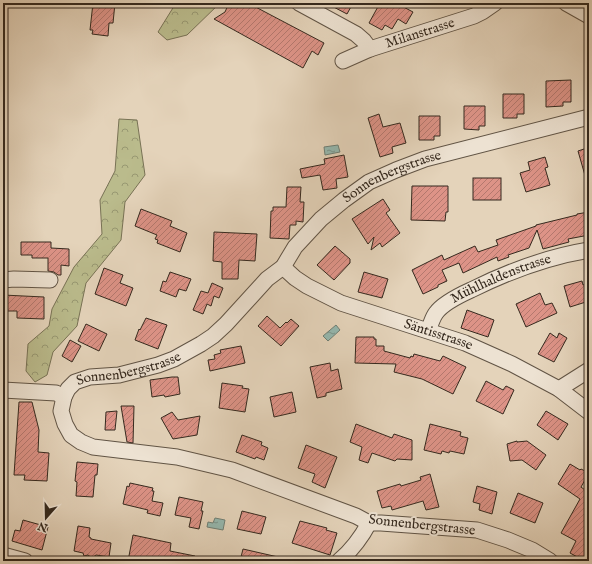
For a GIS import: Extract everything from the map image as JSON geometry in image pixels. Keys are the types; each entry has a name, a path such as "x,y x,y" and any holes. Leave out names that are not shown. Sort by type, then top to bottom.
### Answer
{"street":[{"path":"299,3 356,34 364,40 370,49"},
{"name":"Milanstrasse","path":"343,61 370,49 474,16 495,3"},
{"path":"566,3 589,16"},
{"name":"Sonnenbergstrasse","path":"550,561 532,550 477,530 381,522 369,523 356,516 232,470 177,457 93,447 81,442 72,435 64,424 61,411 64,397 68,389 75,382 90,377 119,375 158,365 174,359 213,336 267,279 283,268 295,248 321,220 344,200 369,182 425,159 589,117"},
{"name":"Mühlhaldenstrasse","path":"428,330 436,313 453,299 519,268 550,258 589,250"},
{"name":"Säntisstrasse","path":"283,268 307,286 341,303 428,330 479,349 512,364 559,388 589,412"},
{"path":"3,280 50,280"},
{"path":"559,388 589,370"},
{"path":"3,390 56,393 64,397"},
{"path":"339,561 349,552 362,536 369,523"},
{"path":"3,555 25,561"}],"green space":[{"path":"176,3 220,3 187,35 167,40 158,32"},
{"path":"119,119 137,120 145,175 125,202 121,240 86,283 77,326 53,352 47,375 35,382 26,371 28,344 49,326 52,309 74,267 102,234 100,200 115,171"}],"water":[{"path":"338,145 340,152 325,155 324,147"},
{"path":"336,325 340,330 328,341 323,336"},
{"path":"215,518 225,520 223,530 207,527 208,522 213,523"}],"building":[{"path":"93,3 115,3 113,23 109,23 108,36 92,34 93,30 90,30"},
{"path":"229,3 248,3 324,43 318,55 312,51 303,68 214,19 225,12"},
{"path":"326,3 353,3 347,14"},
{"path":"380,3 396,3 413,12 406,24 398,19 392,29 385,25 382,30 369,23"},
{"path":"571,80 571,102 563,102 563,106 546,107 546,81"},
{"path":"503,94 524,94 524,114 517,114 517,118 503,118"},
{"path":"464,106 485,106 485,126 479,126 479,130 464,129"},
{"path":"379,114 383,127 400,123 406,143 392,147 393,153 380,157 368,118"},
{"path":"419,116 440,116 440,136 434,136 434,140 419,140"},
{"path":"587,148 589,154 589,178 586,179 578,151"},
{"path":"344,155 348,177 336,179 337,188 323,190 320,175 302,178 300,169 325,164 324,159"},
{"path":"545,157 548,167 545,168 550,185 526,192 520,173 530,170 528,162"},
{"path":"473,178 501,178 501,200 473,200"},
{"path":"412,186 448,186 448,212 446,212 445,221 411,220"},
{"path":"287,187 301,187 300,202 304,202 303,222 296,221 296,225 290,225 289,239 270,238 271,211 273,211 273,207 286,207"},
{"path":"383,199 390,210 386,213 400,233 382,247 380,243 371,250 374,237 368,244 352,219"},
{"path":"141,209 172,221 170,226 187,233 180,252 157,243 158,240 155,239 157,235 135,226"},
{"path":"589,212 589,235 568,239 569,242 543,249 537,230 529,248 508,255 509,257 498,261 497,257 463,273 459,263 442,270 447,281 423,294 412,270 442,255 444,260 475,246 478,252 498,245 496,240 536,225"},
{"path":"214,232 257,234 255,261 239,260 238,279 222,279 222,262 213,261"},
{"path":"21,242 51,242 51,248 69,249 69,266 61,265 61,275 48,271 48,258 32,258 32,255 21,255"},
{"path":"335,246 350,259 350,263 334,280 317,265"},
{"path":"104,268 123,275 120,283 133,288 126,306 95,294"},
{"path":"170,272 191,279 186,291 179,289 176,297 160,291 163,281 166,282"},
{"path":"364,272 388,279 382,298 358,292"},
{"path":"582,281 583,285 589,283 589,301 570,307 564,286"},
{"path":"212,283 223,288 219,298 214,296 211,306 207,304 203,314 193,310 201,291 208,293"},
{"path":"540,293 545,305 552,303 557,313 526,327 516,304"},
{"path":"3,295 44,297 44,319 17,318 17,311 3,311"},
{"path":"467,310 494,320 488,337 461,328"},
{"path":"267,316 280,328 291,319 299,326 281,346 258,326"},
{"path":"146,318 167,325 158,349 135,340 139,329 140,330"},
{"path":"86,324 107,334 99,351 78,341"},
{"path":"550,333 557,338 559,333 567,338 554,362 538,354"},
{"path":"356,337 374,337 374,339 376,339 376,346 384,346 384,351 410,358 411,356 413,357 414,354 440,361 443,356 466,367 453,394 422,379 394,372 396,364 355,363"},
{"path":"70,340 81,346 72,362 62,356"},
{"path":"241,346 245,363 210,371 208,360 215,359 214,355 221,353 220,350"},
{"path":"330,363 331,371 338,369 342,389 326,393 326,396 317,398 310,367"},
{"path":"178,377 180,394 165,397 164,395 152,397 150,380"},
{"path":"486,381 503,390 506,386 514,390 503,414 476,401"},
{"path":"222,383 243,386 242,388 249,389 245,412 219,408"},
{"path":"292,392 296,412 274,417 270,397"},
{"path":"19,402 32,402 39,430 38,452 49,453 47,481 24,480 25,475 14,475"},
{"path":"121,406 134,406 133,443 127,442"},
{"path":"117,411 115,430 105,430 106,412"},
{"path":"546,411 568,424 558,440 537,425"},
{"path":"172,412 178,420 200,416 197,435 173,439 161,418"},
{"path":"356,424 392,438 394,434 412,440 412,460 397,459 395,461 372,453 368,463 359,460 362,447 350,442"},
{"path":"430,424 461,432 460,436 468,438 464,454 442,451 441,454 424,450"},
{"path":"242,435 262,442 261,445 268,448 264,460 256,457 255,459 236,452"},
{"path":"517,441 527,441 546,455 536,470 522,460 510,461 507,444"},
{"path":"306,445 337,457 325,488 312,482 315,474 298,468"},
{"path":"77,462 98,464 97,475 95,475 93,497 76,496 77,482 75,481"},
{"path":"570,464 589,473 581,487 585,490 589,483 589,553 587,557 581,559 570,553 576,541 561,533 580,499 558,484"},
{"path":"430,474 439,507 426,510 423,501 392,510 391,506 382,508 377,491 400,484 401,486 421,480 420,477"},
{"path":"130,483 153,488 152,491 154,491 152,501 163,503 160,516 147,513 148,510 123,504 127,486 129,487"},
{"path":"477,486 497,492 492,514 479,510 480,504 473,502"},
{"path":"518,493 543,503 535,523 510,513"},
{"path":"179,497 203,502 201,511 203,511 199,529 189,527 191,518 175,515"},
{"path":"242,511 266,517 261,534 237,529"},
{"path":"23,520 48,527 42,550 12,541 15,530 20,531"},
{"path":"300,521 327,528 326,530 337,533 330,555 292,543"},
{"path":"78,526 90,528 89,537 91,539 111,543 109,557 96,555 92,558 88,555 84,556 83,553 74,551"},
{"path":"133,535 171,543 170,551 195,556 194,561 128,561"},
{"path":"243,549 278,557 278,561 240,561"}]}
